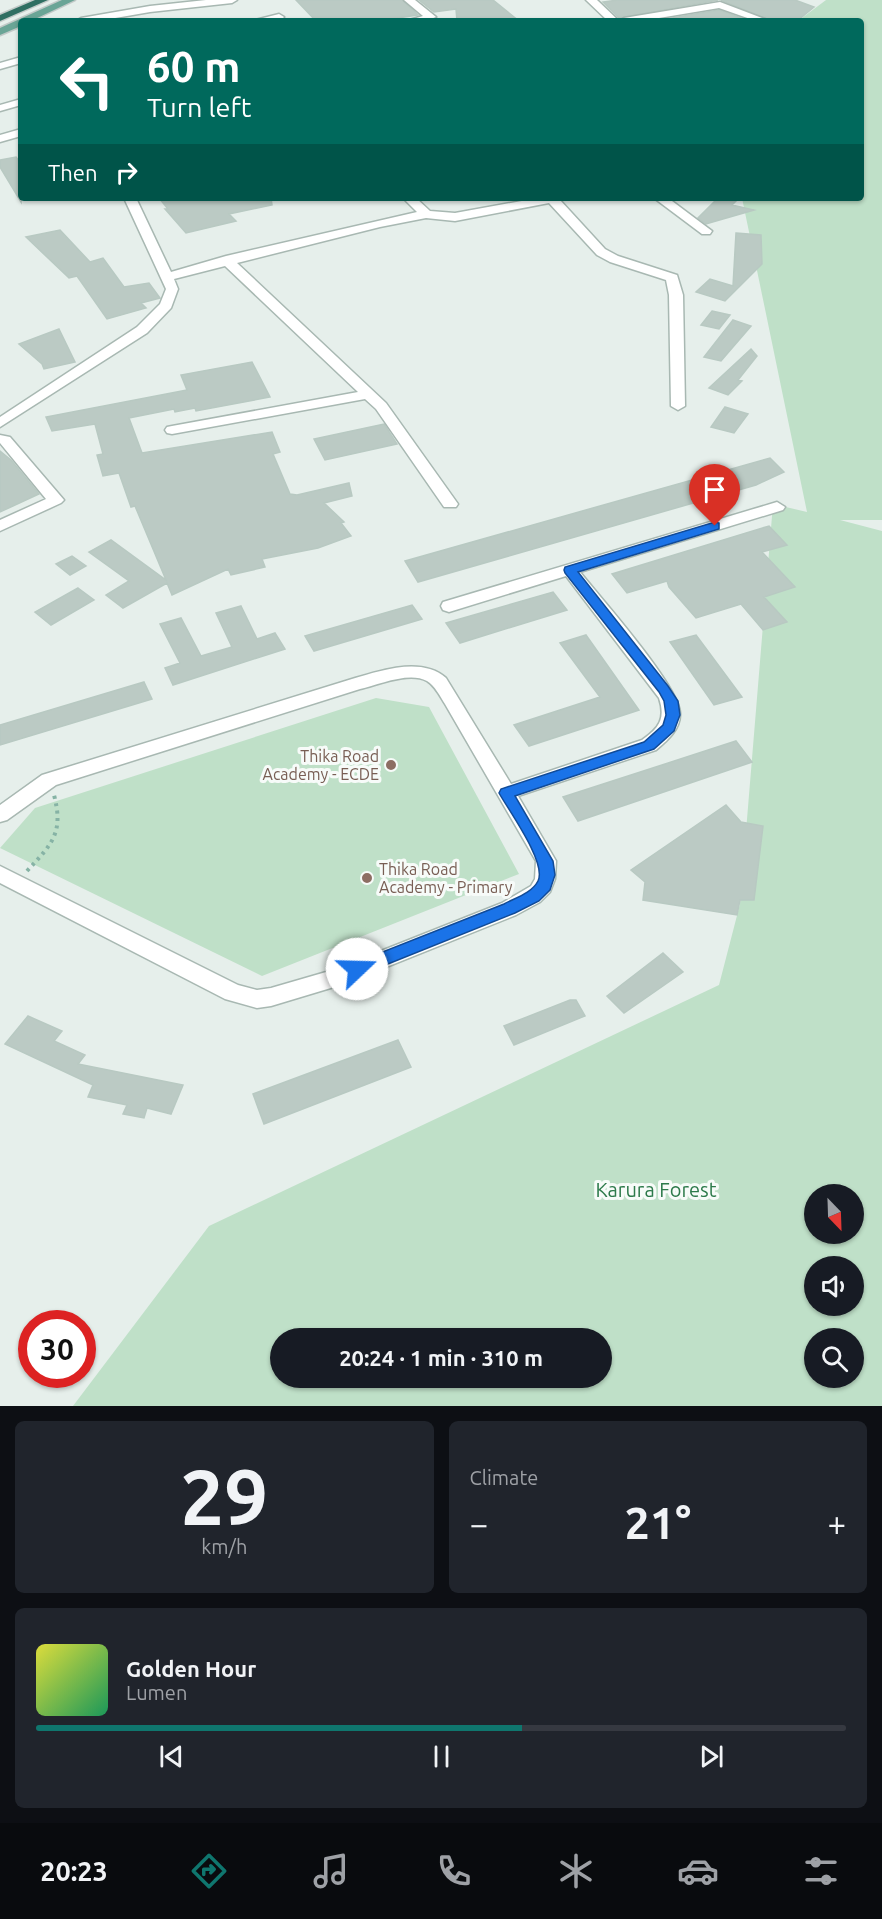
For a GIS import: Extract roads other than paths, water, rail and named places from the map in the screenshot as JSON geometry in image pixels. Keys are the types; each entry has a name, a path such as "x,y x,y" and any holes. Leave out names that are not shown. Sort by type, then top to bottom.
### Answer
{"highway":[{"path":"0,18 43,0"}],"main road":[{"path":"29,18 70,0"},
{"path":"0,32 18,23"}],"street":[{"path":"98,18 150,9 232,0"},
{"path":"409,0 430,17 425,18"},
{"path":"591,0 611,18"},
{"path":"640,18 719,3 757,18"},
{"path":"4,65 18,53"},
{"path":"0,108 18,103"},
{"path":"0,139 18,133"},
{"path":"0,423 142,330 166,305 172,289 131,201"},
{"path":"412,201 426,214"},
{"path":"166,277 380,222 426,214 464,216 538,201"},
{"path":"556,201 602,252 614,259 672,278 676,295 678,406"},
{"path":"664,201 706,231"},
{"path":"226,260 381,406 450,504"},
{"path":"172,430 369,394"},
{"path":"0,439 5,440 57,500 0,526"},
{"path":"448,606 777,507"},
{"path":"506,793 649,745 669,727 673,715 671,701 663,689 570,570"},
{"path":"0,815 49,780 358,684 404,674 421,673 435,679 444,688 546,861 548,875 544,885 534,896 509,909 336,978 257,999 233,993 8,879"}],"place":[{"name":"Thika Road Academy - ECDE","path":"391,765"},
{"name":"Thika Road Academy - Primary","path":"367,878"}],"park label":[{"name":"Karura Forest","path":"656,1190"}]}
